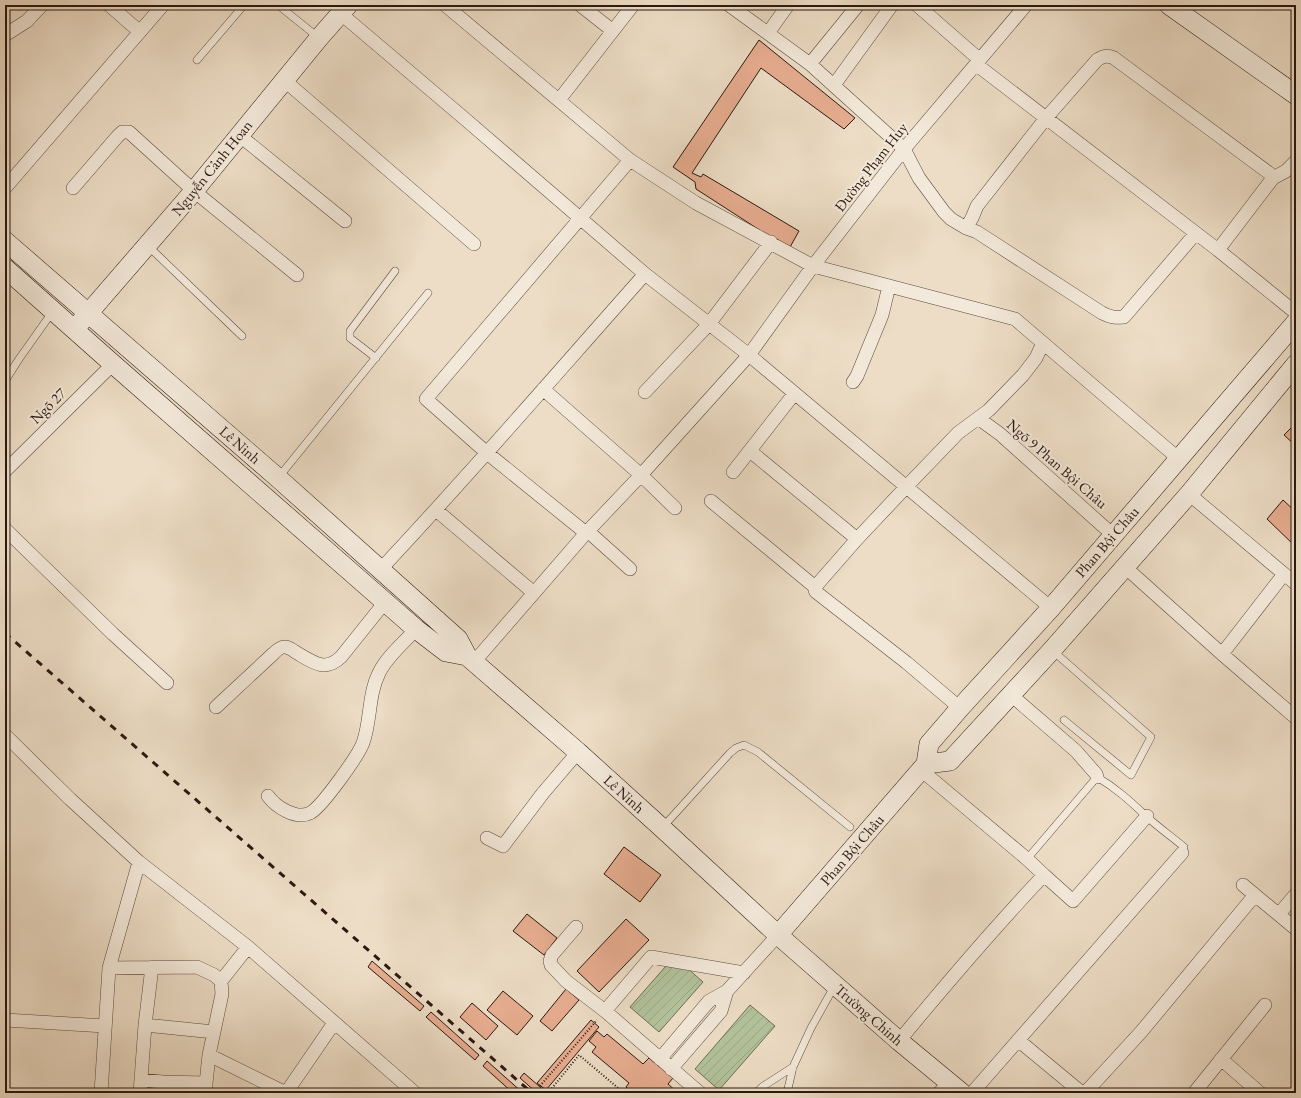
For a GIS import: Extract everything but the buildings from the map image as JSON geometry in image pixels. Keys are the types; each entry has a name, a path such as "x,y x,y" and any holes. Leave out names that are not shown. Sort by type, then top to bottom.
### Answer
{"street":[{"path":"5,35 26,21 42,5"},
{"path":"109,5 140,32"},
{"path":"5,188 163,5"},
{"path":"580,5 613,31"},
{"path":"559,100 634,5"},
{"path":"729,5 810,64 904,149 919,178 944,212 951,219 966,228 977,232 1108,316 1117,318 1124,317 1196,233"},
{"path":"768,33 788,5"},
{"path":"810,64 858,5"},
{"path":"834,85 892,5"},
{"path":"918,5 978,62 1046,118 1218,250 1296,313"},
{"name":"Đường Phạm Huy","path":"470,659 534,593 586,533 641,475 749,355 814,266 904,149 1026,5"},
{"path":"1168,5 1296,95"},
{"path":"454,8 630,160 696,203 814,266 1015,319 1179,459"},
{"path":"344,9 471,124 645,274 749,355 1051,608"},
{"name":"Nguyễn Cảnh Hoan","path":"75,330 87,313 194,191 344,9"},
{"path":"966,228 977,206 1046,118 1097,60 1109,56 1269,173 1273,178"},
{"path":"284,80 474,244"},
{"path":"73,188 117,136 122,132 129,132 194,191 297,275"},
{"path":"239,135 345,221"},
{"path":"630,160 426,399 487,453 586,533 591,534 630,569"},
{"path":"1218,250 1273,178 1286,171 1296,161"},
{"name":"Lê Ninh","path":"5,241 278,478 458,639 470,659 578,752 778,936"},
{"path":"645,392 709,324 771,242"},
{"name":"Lê Ninh","path":"5,268 416,629 446,652 470,659"},
{"path":"380,570 436,510 645,274"},
{"path":"852,382 857,376 882,315 889,286"},
{"name":"Phan Bội Châu","path":"778,936 923,767 929,744 1051,608 1296,322"},
{"path":"815,587 857,539 958,433 989,410 1023,375 1036,358 1043,343"},
{"name":"Ngõ 27","path":"5,471 113,364"},
{"name":"Phan Bội Châu","path":"923,767 950,761 1126,567 1189,494 1296,364"},
{"path":"543,389 641,475 675,508"},
{"path":"733,472 794,394"},
{"path":"1226,405 1247,422"},
{"name":"Ngõ 9 Phan Bội Châu","path":"978,418 1000,434 1113,535"},
{"path":"750,451 857,539"},
{"path":"262,494 278,478"},
{"path":"1189,494 1296,584"},
{"path":"711,501 815,587 814,590 816,592 907,663 960,708"},
{"path":"436,510 534,593"},
{"path":"5,529 113,634 167,683"},
{"path":"1126,567 1222,654 1296,718"},
{"path":"1222,654 1284,574"},
{"path":"216,707 281,648 286,647 311,661 322,665 327,666 335,662 341,657 385,602"},
{"path":"268,796 275,804 300,816 309,814 318,806 339,780 362,745 366,730 373,685 379,672 387,660 416,629"},
{"path":"1030,631 1052,650"},
{"path":"1011,694 1076,752 1097,777"},
{"path":"5,735 70,799 139,862 248,947 415,1093"},
{"path":"487,838 502,846 543,793 578,752"},
{"path":"923,767 1073,901 1147,816"},
{"path":"972,1093 1182,853"},
{"path":"101,1093 109,968 139,862"},
{"path":"899,1041 964,963 1044,875"},
{"path":"1243,885 1296,929"},
{"path":"1278,914 1296,894"},
{"path":"1085,1093 1141,1032 1255,895"},
{"path":"576,927 552,955 550,961 551,965 566,981 605,1011 700,1093"},
{"path":"660,1059 710,1001 727,991 778,936"},
{"name":"Trường Chinh","path":"778,936 899,1041 950,1090"},
{"path":"152,967 145,1025 141,1086 163,1082 205,1088 209,1055 222,994 221,981 248,947"},
{"path":"605,1011 651,957 744,973"},
{"path":"109,968 197,967 214,975 221,981"},
{"path":"671,1069 721,1011 727,991"},
{"path":"1194,1093 1265,1005"},
{"path":"5,1020 105,1026"},
{"path":"209,1055 286,1093 334,1023"},
{"path":"145,1025 214,1032"},
{"path":"1018,1040 1082,1093"},
{"path":"1221,1059 1260,1093"}],"lane":[{"path":"197,60 244,5"},
{"path":"278,5 319,38"},
{"path":"147,245 242,336"},
{"path":"376,358 350,338 350,331 395,271"},
{"path":"278,478 428,293"},
{"path":"5,381 54,311"},
{"path":"1052,650 1151,737 1131,775 1064,720"},
{"path":"662,828 730,753 736,748 744,745 758,752 850,827"},
{"path":"1027,859 1097,777 1111,785 1130,800 1184,847 1182,853"},
{"path":"786,1093 793,1067 811,1028 835,985"},
{"path":"756,1093 793,1067"}],"path":[{"path":"540,1086 605,1011"},
{"path":"548,1093 579,1055 624,1093"}],"green space":[{"path":"666,966 686,967 703,982 659,1032 630,1007"},
{"path":"750,1005 775,1026 719,1090 695,1069"}],"railway":[{"path":"5,633 532,1093"}]}
